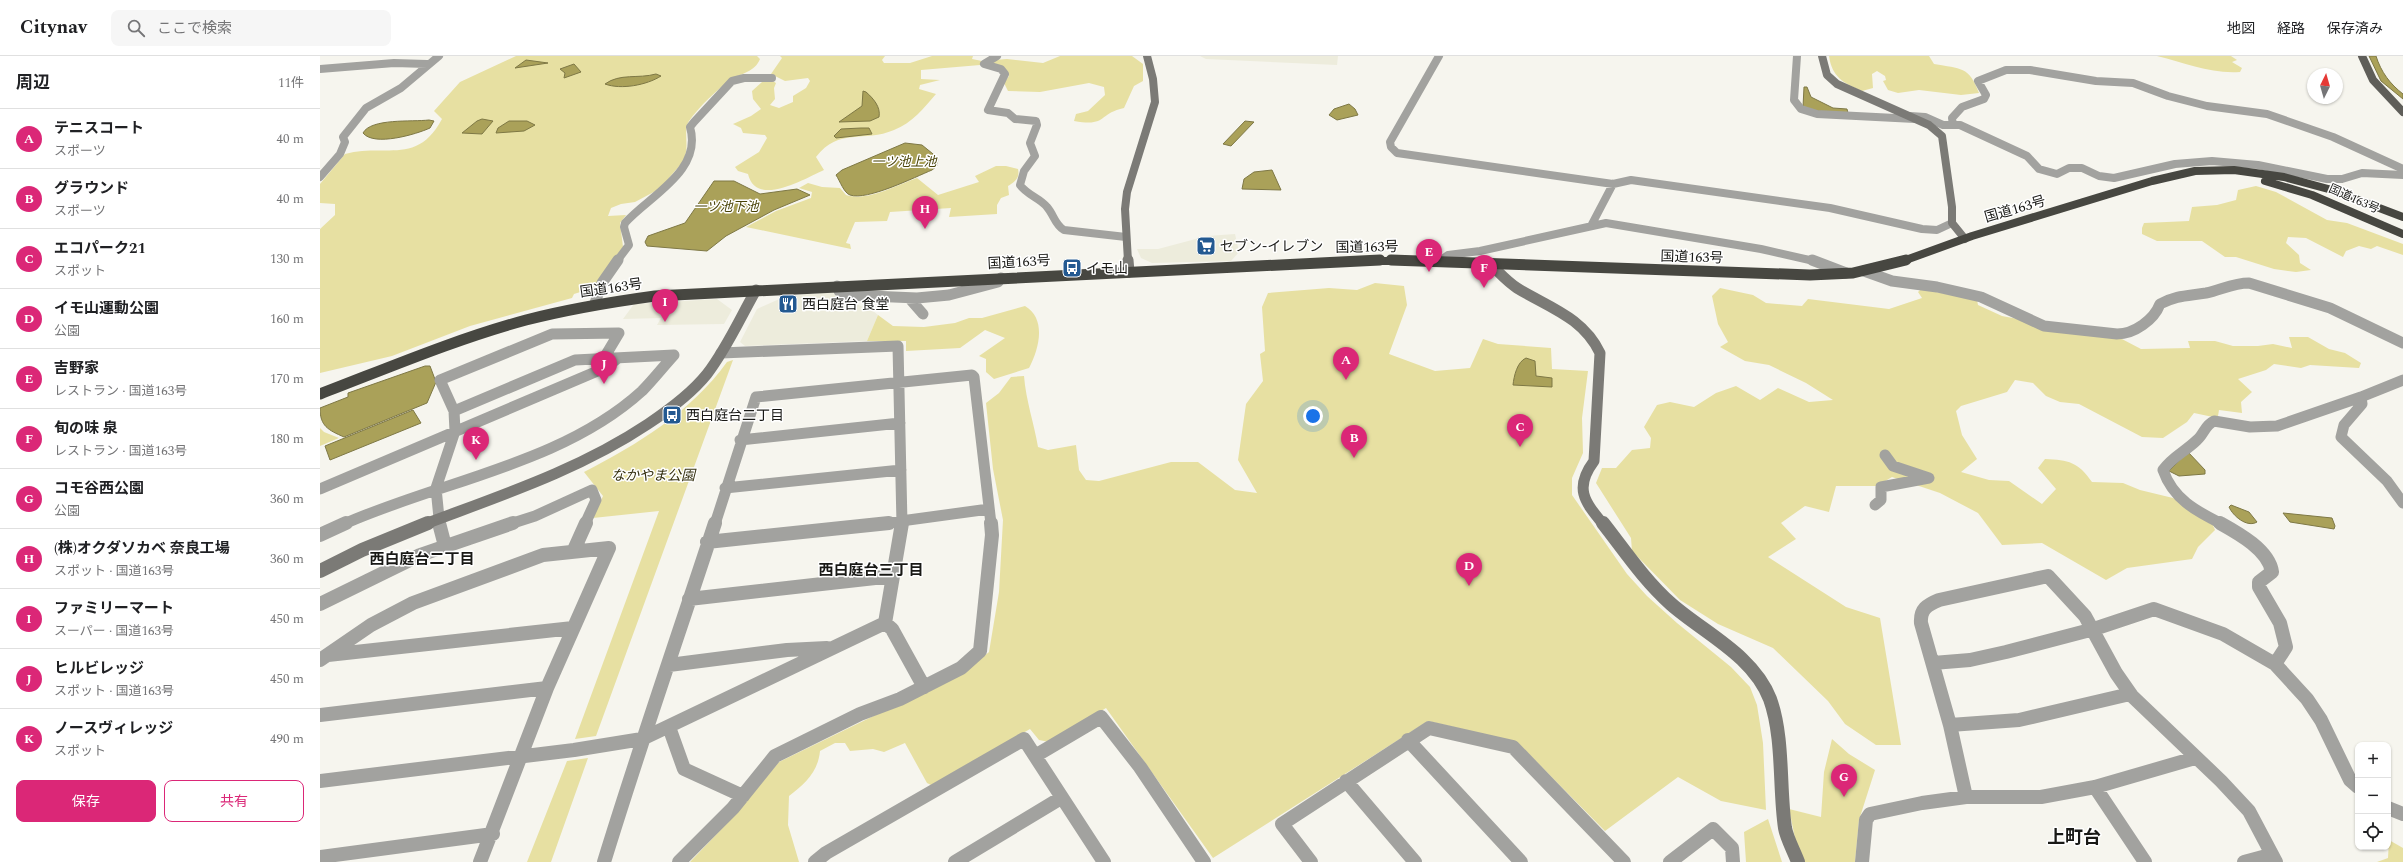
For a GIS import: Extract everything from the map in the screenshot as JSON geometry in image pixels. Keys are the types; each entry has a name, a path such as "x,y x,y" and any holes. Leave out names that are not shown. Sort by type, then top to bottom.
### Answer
{"highway":[{"name":"国道163号","path":"320,394 470,336 548,313 595,303 655,296 1336,261 1440,261 1798,275 1846,273 1887,266 1965,239 2176,175 2199,170 2221,170 2285,177 2340,192 2403,218"},
{"name":"国道163号","path":"2176,175 2237,176 2272,182 2312,195 2403,234"}],"main road":[{"path":"2362,56 2364,64 2372,77 2403,112"}],"street":[{"path":"320,177 340,154 345,142 344,137 366,108 401,88 427,68 427,64 438,56"},
{"path":"997,56 984,64 1001,70 1005,74 988,110 1008,113 1015,119 1036,121 1037,125 1030,143 1035,156 1021,178 1020,185 1024,191 1047,206 1056,223 1064,230 1126,237"},
{"path":"1128,272 1124,209 1127,192 1155,102 1153,79 1147,56"},
{"path":"1439,56 1390,142 1391,147 1397,153 1613,184 1631,180 1830,208 1922,229 1937,230 1952,223"},
{"path":"1797,56 1794,100 1801,109 1817,114 1913,118 1924,117 1943,125 1960,125 2027,156 2039,168 2051,173 2057,174 2069,168 2082,168 2099,176 2114,178 2175,164 2212,161 2258,165 2327,179 2342,179 2362,173 2403,175"},
{"path":"1822,56 1827,76 1842,88 1913,118 1938,132 1944,140 1952,207 1952,223 1965,239"},
{"path":"320,69 364,67 394,63 427,64"},
{"path":"1953,125 1952,118 1962,107 1984,98 1986,95 1978,81 1980,79 1990,77 2006,70 2030,70 2096,81 2133,83 2168,96 2207,106 2267,114 2333,137 2403,169"},
{"path":"595,303 602,283 629,245 624,227 625,223 646,203 665,190 675,174 687,162 693,139 690,127 732,81 744,78 772,78"},
{"path":"1592,224 1613,184"},
{"path":"1440,261 1448,255 1503,246 1592,224 1606,223 1761,249 1811,260 1846,273"},
{"path":"1489,263 1515,287 1558,310 1580,324 1596,340 1600,353 1594,461 1582,484 1587,502 1649,581 1671,603 1746,664 1763,684 1773,707 1785,830 1798,862"},
{"path":"1864,271 1892,281 1944,288 1981,297 2044,326 2117,334 2127,334 2140,327 2157,312 2160,304 2174,296 2207,293 2236,283 2249,283 2330,308 2403,343"},
{"path":"837,286 839,291 847,295 909,298 949,295 998,282 1002,277"},
{"path":"320,571 370,546 438,518 554,476 611,449 675,404 706,375 721,353 756,290"},
{"path":"909,298 923,314"},
{"path":"445,546 438,518 436,488 455,431 454,411 440,380 552,334 619,332 620,334 604,358"},
{"path":"721,353 898,346 902,522 885,623"},
{"path":"320,535 386,506 532,456 594,425 615,412 643,390 663,371 674,355 575,360 454,411"},
{"path":"320,489 607,367 618,358"},
{"path":"604,862 642,739 669,665 740,440 756,397 900,382 974,377 992,535 980,651 961,668 924,687 900,699 860,714 775,756 743,796 680,862"},
{"path":"2275,664 2286,647 2280,623 2259,587 2259,582 2272,572 2272,565 2247,540 2199,512 2176,494 2168,486 2163,470 2172,456 2196,440 2210,422 2214,421 2262,428 2277,426 2362,398 2403,380"},
{"path":"2362,398 2362,404 2344,425 2341,437 2387,481 2403,502"},
{"path":"740,440 900,423"},
{"path":"1875,505 1881,500 1881,487 1893,482 1912,482 1928,478 1893,466 1885,455"},
{"path":"725,488 901,470"},
{"path":"320,604 382,572 445,546 535,516 592,490 596,500 573,552"},
{"path":"707,542 902,522 990,509"},
{"path":"323,658 371,625 413,603 543,555 609,548 547,688 480,862"},
{"path":"689,599 893,576"},
{"path":"1966,797 1950,725 1920,623 1922,608 1939,600 2048,576 2052,578 2076,605 2094,629 2111,664 2130,694 2158,725 2230,788 2250,813 2273,858 2244,862"},
{"path":"1933,663 1970,660 2006,652 2094,629 2154,609 2223,634 2275,664 2306,699 2321,720 2350,780 2355,784"},
{"path":"885,623 892,630 924,687"},
{"path":"320,781 522,756 642,739 885,623"},
{"path":"323,658 573,628"},
{"path":"669,665 787,650 833,648"},
{"path":"320,715 547,688"},
{"path":"1950,725 2004,724 2031,720 2130,694"},
{"path":"1035,756 1101,717 1140,767 1204,862"},
{"path":"669,727 684,769 743,796"},
{"path":"1311,862 1282,824 1408,740 1429,728 1513,747 1624,862"},
{"path":"824,859 1024,739 1104,862"},
{"path":"1408,740 1521,862"},
{"path":"1862,862 1866,820 1870,814 1922,802 1966,797 2041,797 2095,787 2195,758"},
{"path":"1346,781 1415,862"},
{"path":"2095,787 2145,862"},
{"path":"955,862 1061,798"},
{"path":"2391,809 2403,814"},
{"path":"1670,862 1713,829 1732,848 1733,862"},
{"path":"320,857 492,834"}],"shaded area":[{"path":"1200,56 1338,56 1337,65 1206,59"},
{"path":"1235,234 1239,252 1231,261 1152,263 1141,258 1137,249 1158,249 1207,236"},
{"path":"832,292 837,296 873,311 878,315 867,341 745,346 740,342 757,309 786,296"},
{"path":"717,299 732,310 724,324 657,325 661,318 623,319 634,304"}],"green space":[{"path":"516,56 757,56 760,59 751,70 731,80 714,93 689,121 686,129 685,156 665,186 635,202 621,204 611,208 608,216 626,215 620,223 623,247 593,288 574,294 572,298 470,326 392,356 320,373 320,229 335,215 335,204 320,203 320,184 345,154 360,151 399,150 411,148 422,143 432,134 442,119 434,111 460,82"},
{"path":"780,56 885,56 882,60 884,63 910,63 932,56 973,56 972,59 982,61 1007,59 1043,63 1060,56 1132,56 1143,64 1143,81 1134,86 1124,108 1110,113 1098,121 1085,122 1074,121 1076,114 1088,111 1105,95 1104,87 1089,83 1040,92 1008,91 1004,83 1009,76 1003,69 992,64 921,70 921,79 940,80 920,85 919,89 936,94 917,115 900,127 883,134 852,137 834,142 816,157 824,170 782,188 770,190 760,189 753,184 748,174 738,171 735,167 759,152 767,138 765,135 743,133 741,128 733,124 751,116 761,109 753,99 752,91 762,82 771,80 776,83 774,88 775,99 770,105 779,108 793,102 793,96 806,88 810,81 808,78 785,81 771,74 782,58"},
{"path":"1829,56 1929,56 1934,64 1963,70 1972,78 1979,93 1961,95 1919,90 1898,93 1888,90 1883,81 1886,80 1885,76 1877,71 1872,74 1873,88 1862,91 1844,82 1836,74 1830,63"},
{"path":"2157,56 2231,56 2237,60 2232,62 2242,68 2240,72 2208,70"},
{"path":"996,166 1006,166 1018,169 1016,179 1008,186 1009,195 1001,198 997,205 997,214 949,217 951,208 890,212 887,221 855,222 846,243 850,244 851,249 746,227 776,211 811,198 812,192 799,188 808,183 822,187 840,188 846,195 855,197 873,195 917,178 938,195 979,182 975,176"},
{"path":"2256,186 2276,192 2327,220 2347,223 2403,244 2403,255 2377,246 2371,249 2359,246 2346,251 2343,257 2306,238 2288,237 2286,243 2299,255 2300,263 2311,270 2296,272 2274,269 2236,257 2225,257 2202,241 2157,241 2142,234 2144,223 2189,221 2192,207 2217,205 2236,200 2238,190"},
{"path":"1375,283 1404,286 1407,305 1389,354 1435,371 1470,368 1483,339 1498,344 1551,348 1552,369 1588,371 1582,418 1583,453 1572,478 1572,495 1627,574 1647,596 1677,623 1731,667 1750,687 1757,705 1763,743 1766,810 1721,801 1678,777 1605,831 1517,742 1428,721 1213,858 1106,708 1049,742 1039,740 1030,729 931,785 927,783 905,743 884,752 873,749 850,751 845,743 835,743 820,751 817,765 810,777 789,796 788,825 799,862 690,862 731,819 779,762 966,671 989,652 999,592 1003,520 993,469 986,403 999,393 1011,377 1024,376 1026,394 1038,447 1048,450 1076,445 1079,470 1086,480 1099,481 1171,462 1198,462 1235,490 1257,493 1238,460 1246,404 1263,381 1260,354 1265,351 1262,307 1268,293 1329,288 1357,290"},
{"path":"1720,288 1753,295 1766,303 1802,306 1808,299 1889,309 1922,298 1918,292 1921,289 1977,300 1978,305 2002,316 2120,338 2141,349 2190,348 2188,341 2215,341 2233,346 2258,346 2273,344 2292,348 2289,337 2308,337 2329,349 2345,353 2361,363 2359,368 2310,365 2301,368 2274,364 2266,370 2238,379 2252,392 2241,402 2242,413 2219,410 2218,416 2213,417 2194,413 2187,422 2163,438 2142,437 2079,404 2060,402 2046,396 2033,383 2015,380 2007,392 1961,406 1956,411 1962,435 1977,459 1961,472 1989,480 2009,481 2042,504 2056,489 2038,468 2045,459 2060,460 2067,461 2077,466 2092,482 2123,483 2140,490 2173,498 2212,523 2215,530 2198,547 2192,559 2127,568 2106,580 2042,543 2002,545 1978,513 1940,493 1892,477 1877,486 1836,486 1829,512 1805,506 1781,523 1796,539 1768,557 1846,607 1880,618 1901,745 1876,745 1845,724 1828,701 1773,648 1718,624 1680,600 1632,551 1631,538 1596,483 1602,468 1616,468 1632,450 1650,448 1651,438 1644,427 1657,405 1670,402 1694,407 1716,393 1736,386 1760,400 1778,388 1809,402 1833,400 1806,383 1769,365 1745,361 1720,347 1728,342 1718,324 1712,296"},
{"path":"1025,306 1032,312 1039,326 1038,343 1033,360 1029,368 994,379 986,372 986,359 979,356 1005,338 985,330 960,348 906,351 906,341 867,341 878,315 893,326 924,327 955,323 969,318 982,318"},
{"name":"なかやま公園","path":"733,360 596,736 575,739 659,511 593,518 603,496 584,472 624,450 662,425 697,396 713,380 727,362"},
{"path":"320,428 324,432 339,438 320,446"},
{"path":"1832,739 1849,754 1875,770 1859,820 1855,862 1805,862 1796,843 1789,809 1821,817 1824,772"},
{"path":"588,758 551,862 527,862 567,761"},
{"path":"1768,819 1782,862 1746,862 1744,832"},
{"path":"2391,841 2403,848 2403,862 2377,862 2388,858 2388,850 2391,850"}],"water":[{"path":"2369,56 2376,56 2386,77 2403,94 2403,99 2381,81"},
{"path":"526,60 548,63 515,68"},
{"path":"574,64 581,72 564,78 565,73 560,69"},
{"path":"656,74 661,76 649,82 634,86 619,87 605,84 617,78"},
{"path":"1804,87 1807,87 1811,97 1833,108 1847,109 1848,113 1813,111 1803,107"},
{"path":"863,91 869,94 876,103 879,110 879,117 870,121 839,122 862,106"},
{"path":"1349,104 1355,109 1358,115 1337,120 1329,115 1334,109"},
{"path":"482,119 493,121 482,134 462,133 477,121"},
{"path":"434,121 430,128 396,138 376,139 363,133 367,128 383,123"},
{"path":"509,121 527,121 535,125 524,131 496,133 498,128"},
{"path":"1245,121 1254,122 1231,146 1223,144"},
{"path":"869,128 872,134 836,138 834,136 841,129"},
{"name":"一ツ池上池","path":"905,143 922,145 938,158 937,166 932,170 903,183 879,192 858,196 850,195 846,192 836,175 842,170"},
{"path":"1272,170 1281,190 1242,189 1244,179 1254,172"},
{"name":"一ツ池下池","path":"714,181 734,181 760,194 797,189 810,195 774,210 726,236 707,251 647,246 645,242 648,236 685,223"},
{"path":"1526,358 1535,361 1536,376 1552,378 1552,387 1513,385 1518,366"},
{"path":"425,366 430,366 436,382 427,403 344,437 326,427 323,423 320,408 348,397 348,393"},
{"path":"413,410 421,423 330,460 325,446"},
{"path":"2188,452 2205,470 2205,474 2179,476 2169,471"},
{"path":"2231,505 2249,512 2257,522 2249,523 2241,520 2229,507"},
{"path":"2283,513 2332,518 2335,526 2334,529 2290,522"}],"place":[{"name":"(株)オクダソカベ 奈良工場","path":"925,229"},
{"name":"セブン-イレブン","path":"1206,246"},
{"name":"イモ山","path":"1072,268"},
{"name":"吉野家","path":"1429,272"},
{"name":"旬の味 泉","path":"1484,288"},
{"name":"西白庭台 食堂","path":"788,304"},
{"name":"ファミリーマート","path":"665,322"},
{"name":"テニスコート","path":"1346,380"},
{"name":"ヒルビレッジ","path":"604,384"},
{"name":"西白庭台二丁目","path":"672,415"},
{"name":"エコパーク21","path":"1520,447"},
{"name":"グラウンド","path":"1354,458"},
{"name":"ノースヴィレッジ","path":"476,460"},
{"name":"イモ山運動公園","path":"1469,586"},
{"name":"コモ谷西公園","path":"1844,797"}],"district":[{"name":"西白庭台二丁目","path":"422,559"},
{"name":"西白庭台三丁目","path":"871,570"},
{"name":"上町台","path":"2074,837"}]}
